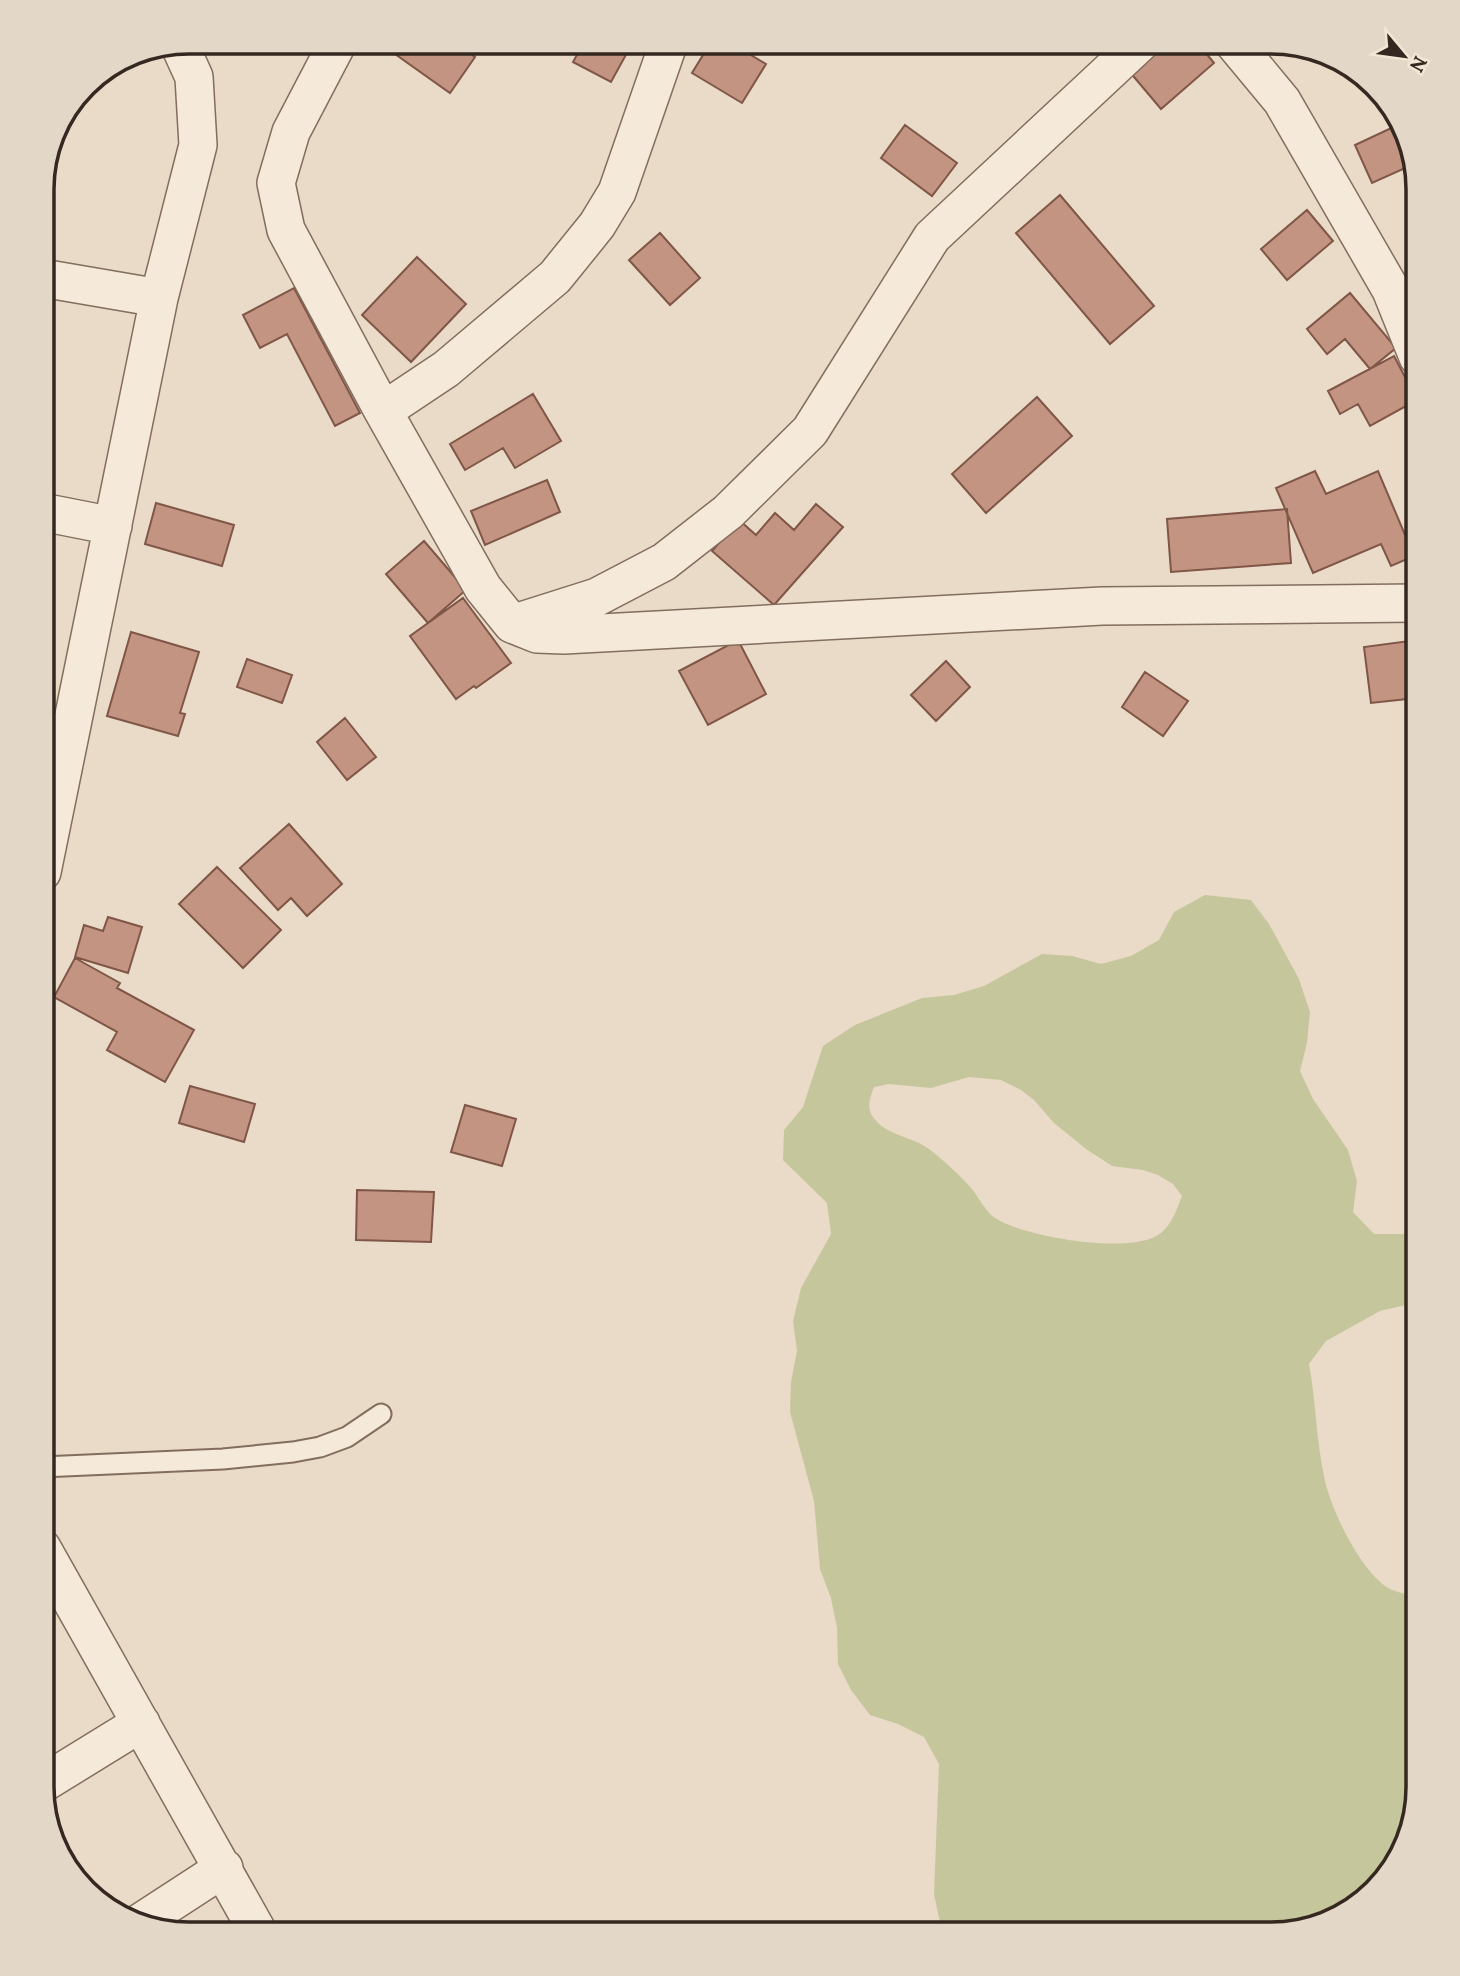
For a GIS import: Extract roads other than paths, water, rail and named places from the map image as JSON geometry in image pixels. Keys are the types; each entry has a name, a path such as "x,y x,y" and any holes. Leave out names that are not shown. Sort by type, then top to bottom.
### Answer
{"street":[{"path":"55,772 113,526 159,298 198,145 194,77 184,54"},
{"path":"332,54 290,132 276,183 286,230 383,411 483,588 512,624 537,634 564,635 1102,606 1406,603"},
{"path":"383,411 446,369 555,277 597,225 617,192 665,54"},
{"path":"512,624 597,597 664,562 729,512 810,431 932,237 1127,55"},
{"path":"1244,55 1282,101 1404,285"},
{"path":"55,280 159,298"},
{"path":"55,515 113,526"},
{"path":"54,1591 141,1723 253,1922"},
{"path":"54,1777 141,1723"},
{"path":"150,1916 224,1868"}],"lane":[{"path":"54,1466 223,1459 293,1452 320,1447 347,1437 381,1414"}]}
